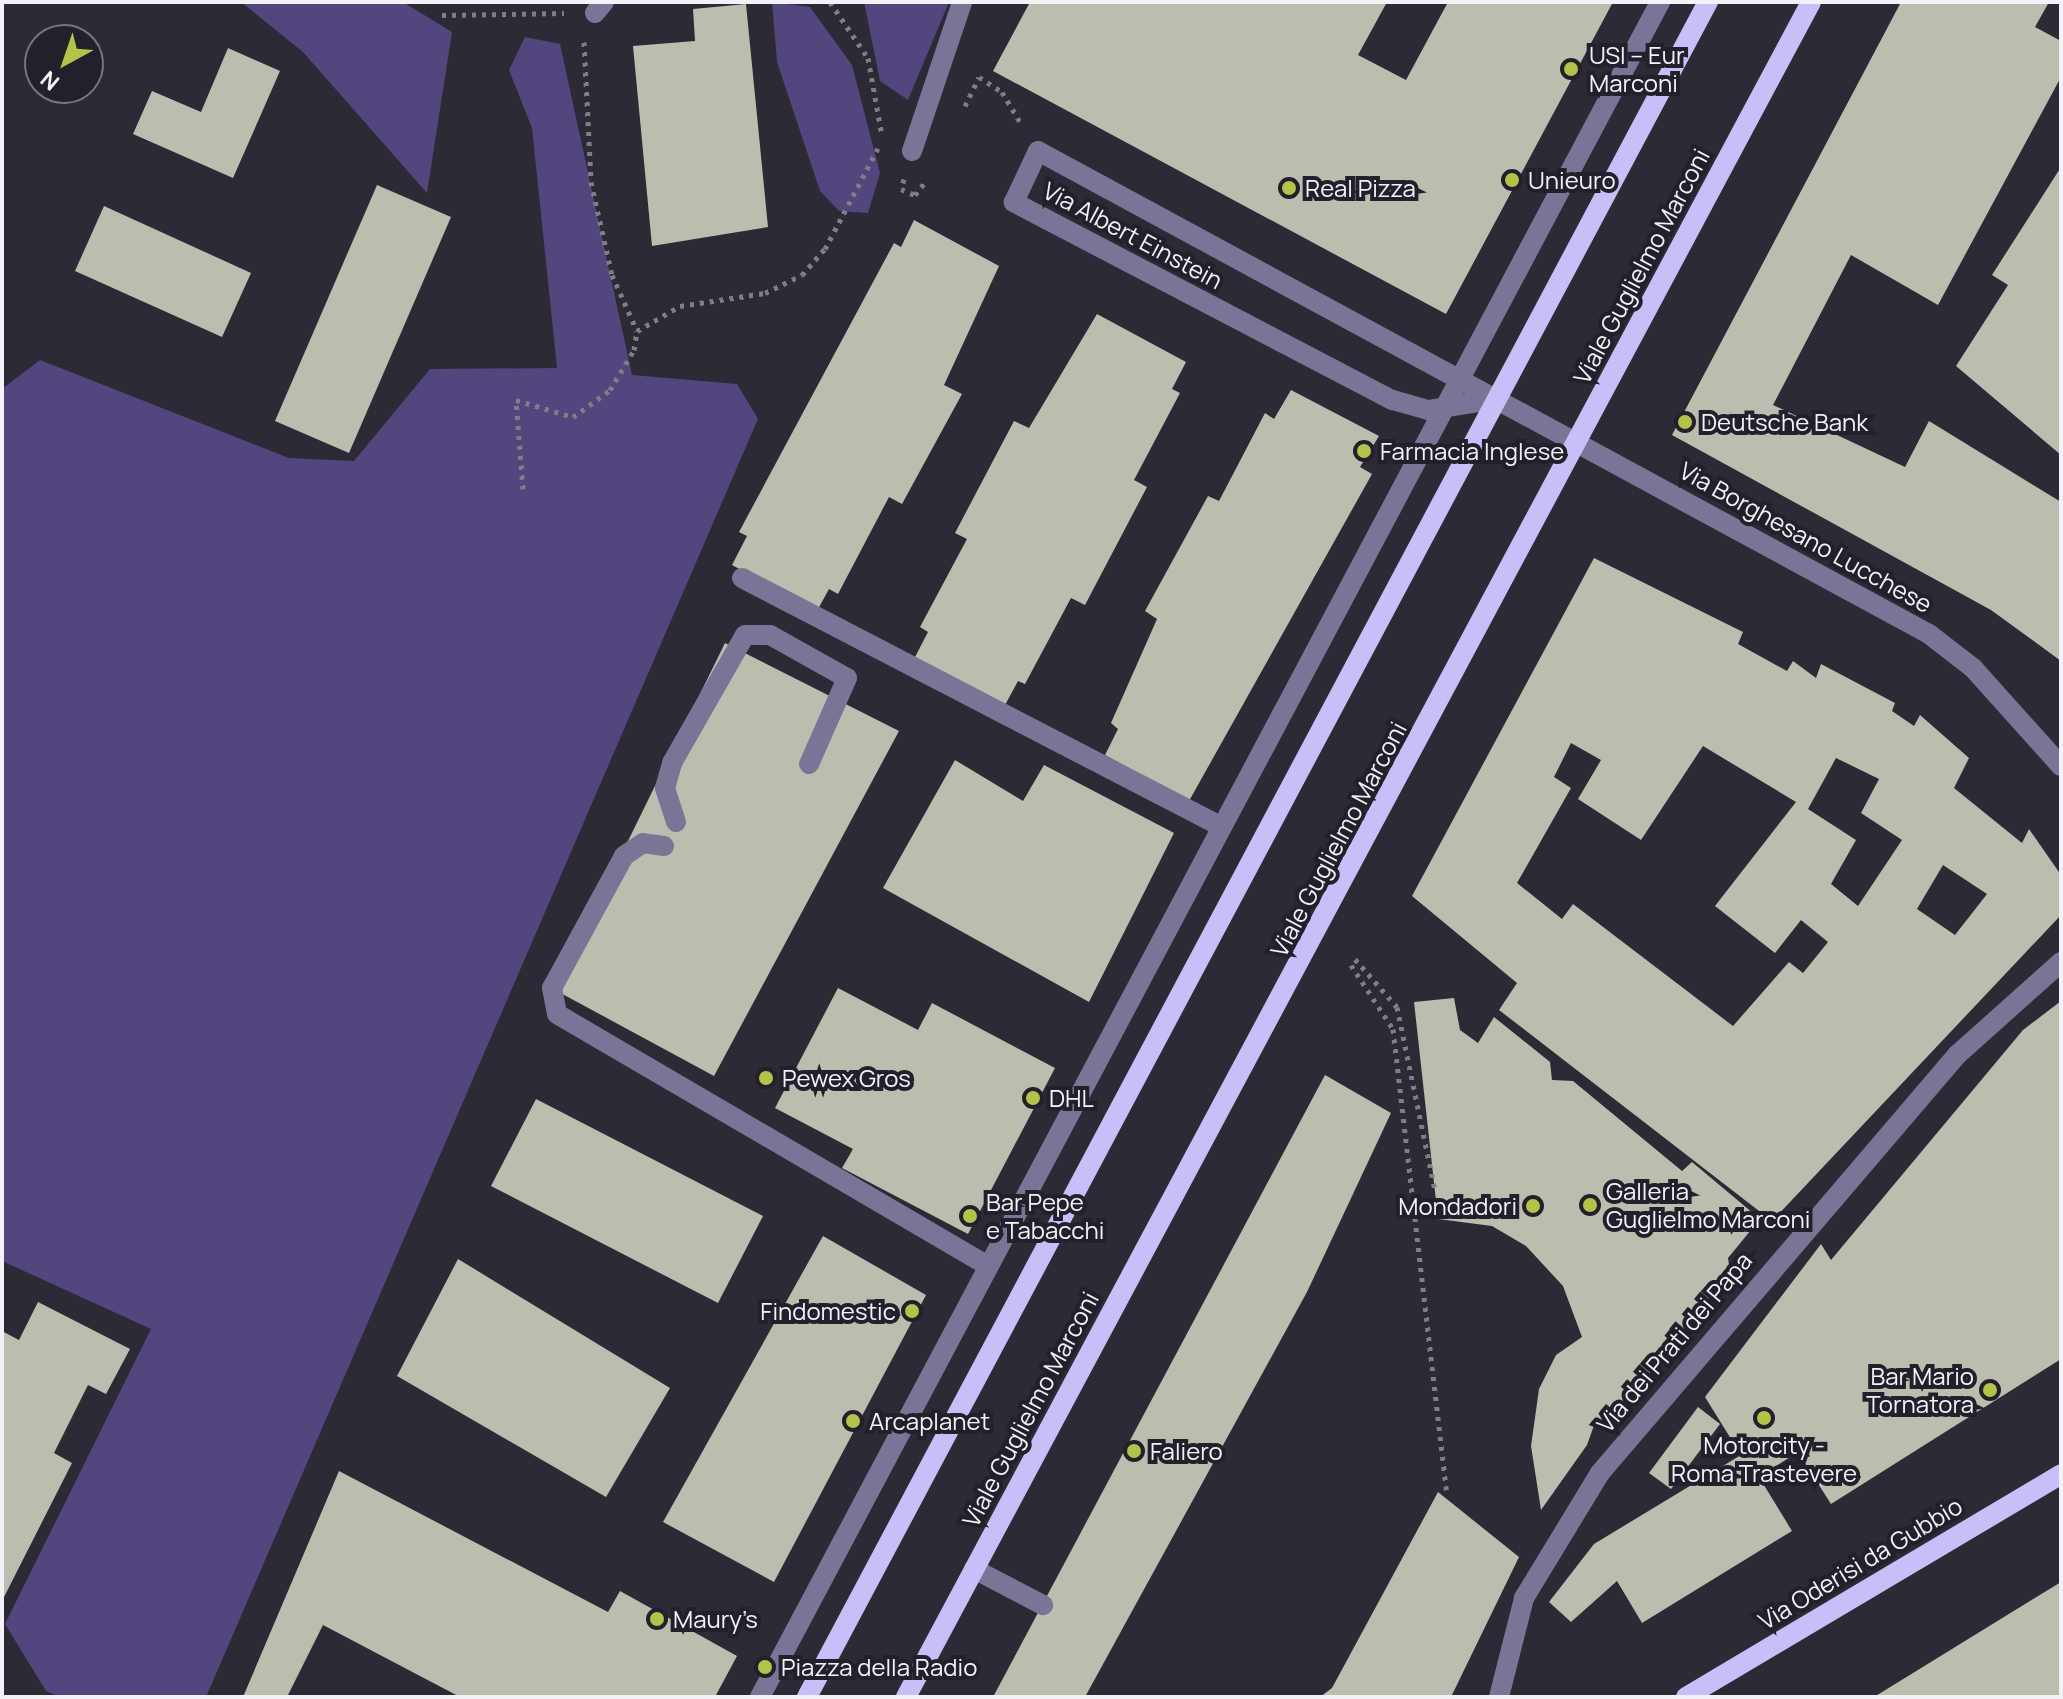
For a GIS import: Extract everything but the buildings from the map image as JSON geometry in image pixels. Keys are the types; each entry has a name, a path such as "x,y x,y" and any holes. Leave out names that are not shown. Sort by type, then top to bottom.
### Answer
{"main road":[{"path":"807,1697 1491,400 1708,2"},
{"name":"Viale Guglielmo Marconi","path":"906,1697 1811,2"},
{"name":"Via Oderisi da Gubbio","path":"1686,1697 2061,1474"}],"street":[{"path":"912,151 962,2"},
{"path":"760,1697 1660,2"},
{"name":"Via Albert Einstein","path":"1038,151 1459,377 1491,400 1442,409 1392,400 1014,202 1038,151"},
{"name":"Via Borghesano Lucchese","path":"1491,400 1577,442 1945,645 2061,766"},
{"path":"742,578 1220,826"},
{"path":"676,822 665,788 672,763 745,635 770,635 847,678 809,764"},
{"path":"664,846 643,843 624,856 552,988 557,1014 988,1266"},
{"name":"Via dei Prati dei Papa","path":"1499,1697 1524,1598 1608,1463 1947,1066 2061,962"},
{"path":"974,1569 1043,1605"}],"path":[{"path":"637,331 680,306 765,293 802,275 825,249 883,140 868,58 830,2"},
{"path":"442,15 599,7 583,44 591,182 612,275 637,331 634,350 610,390 573,417 516,400 523,489"},
{"path":"965,105 979,77 1002,92 1038,151"},
{"path":"883,140 912,151"},
{"path":"1435,1191 1397,1007 1353,962 1393,1029 1422,1247 1446,1490"}],"shaded area":[{"path":"241,2 403,2 452,32 427,193 303,52"},
{"path":"772,2 810,7 852,65 880,173 868,213 839,211 820,191 777,62"},
{"path":"864,2 949,2 908,100 880,81"},
{"path":"525,37 560,44 632,375 737,384 758,419 206,1697 60,1697 46,1691 5,1624 151,1329 2,1261 2,389 40,360 289,458 354,461 430,369 557,368 532,128 509,70"}],"place":[{"name":"USI – Eur Marconi","path":"1571,69"},
{"name":"Unieuro","path":"1512,180"},
{"name":"Real Pizza","path":"1289,188"},
{"name":"Deutsche Bank","path":"1685,422"},
{"name":"Farmacia Inglese","path":"1364,451"},
{"name":"Pewex Gros","path":"766,1078"},
{"name":"DHL","path":"1033,1098"},
{"name":"Galleria Guglielmo Marconi","path":"1590,1205"},
{"name":"Mondadori","path":"1533,1206"},
{"name":"Bar Pepe e Tabacchi","path":"970,1216"},
{"name":"Findomestic","path":"912,1311"},
{"name":"Bar Mario Tornatora","path":"1990,1390"},
{"name":"Motorcity - Roma Trastevere","path":"1764,1418"},
{"name":"Arcaplanet","path":"853,1421"},
{"name":"Faliero","path":"1134,1451"},
{"name":"Maury’s","path":"657,1619"},
{"name":"Piazza della Radio","path":"765,1667"}]}
